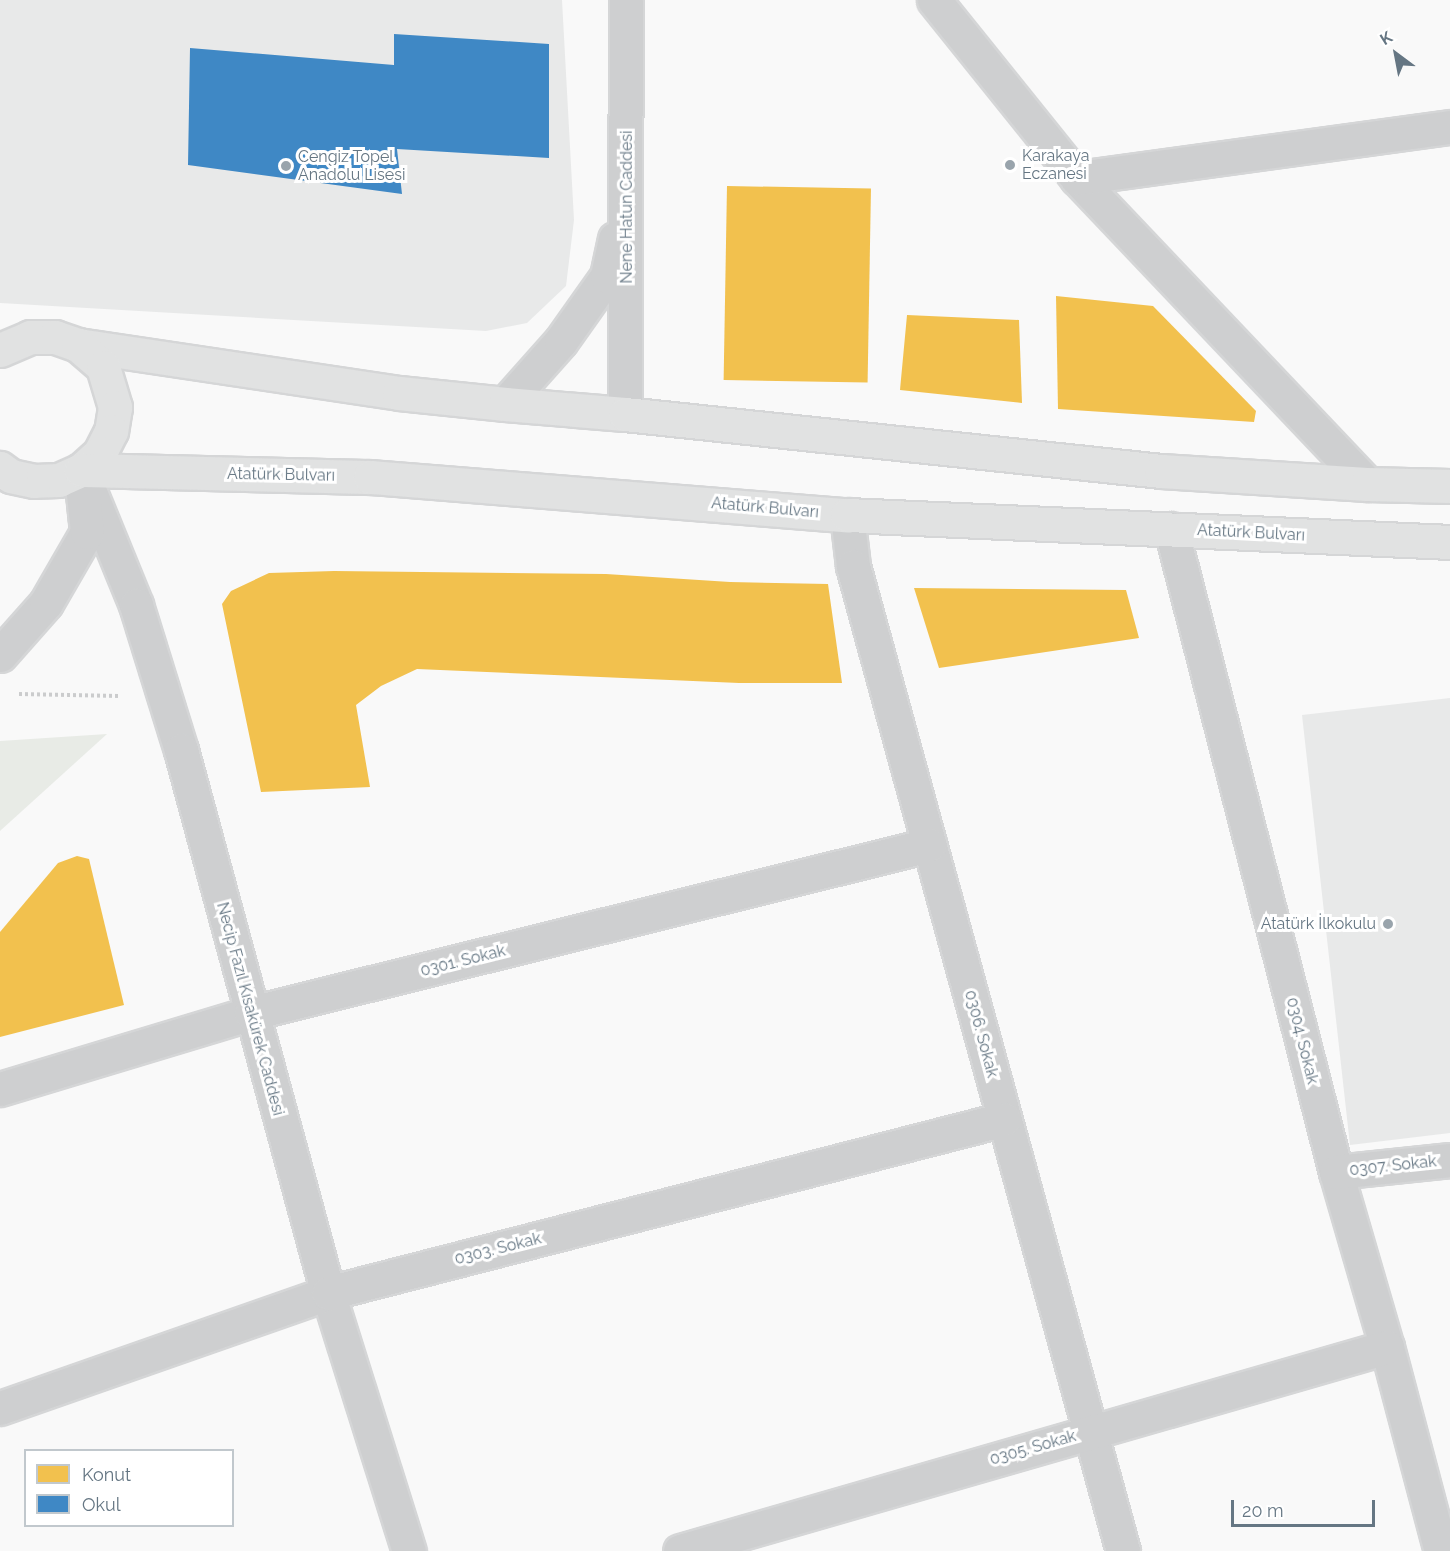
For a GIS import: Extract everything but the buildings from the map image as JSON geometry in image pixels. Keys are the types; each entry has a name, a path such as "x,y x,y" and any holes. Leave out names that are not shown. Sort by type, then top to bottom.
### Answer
{"main road":[{"path":"2,347 30,337 55,337 78,345 399,393 625,414 1161,471 1367,484 1450,486"},
{"path":"0,468 11,476 34,482 59,480 81,470 100,453 111,431 115,406 103,367 78,345"},
{"name":"Atatürk Bulvarı","path":"81,470 370,477 847,515 1450,542"}],"street":[{"name":"Nene Hatun Caddesi","path":"625,414 626,0"},
{"path":"934,0 1077,178 1367,484"},
{"path":"1077,178 1450,127"},
{"path":"506,404 561,341 607,276 627,182"},
{"path":"0,655 46,603 87,532 81,470"},
{"name":"Necip Fazıl Kısakürek Caddesi","path":"81,470 136,605 182,750 328,1293 409,1551"},
{"name":"0306. Sokak","path":"847,515 853,566 1123,1551"},
{"name":"0304. Sokak","path":"1171,529 1336,1172 1387,1347 1441,1551"},
{"name":"0301. Sokak","path":"0,1089 251,1013 929,845"},
{"name":"0303. Sokak","path":"0,1407 328,1293 1004,1119"},
{"name":"0307. Sokak","path":"1336,1172 1450,1160"},
{"name":"0305. Sokak","path":"680,1551 1387,1347"}],"path":[{"path":"11,694 165,697"}],"shaded area":[{"name":"Cengiz Topel Anadolu Lisesi","path":"0,0 562,0 574,220 566,286 527,323 486,331 0,303"},
{"name":"Atatürk İlkokulu","path":"1450,698 1450,1133 1350,1145 1302,715"},
{"path":"107,734 0,831 0,741"}],"place":[{"name":"Karakaya Eczanesi","path":"1010,165"},
{"name":"Cengiz Topel Anadolu Lisesi","path":"286,166"},
{"name":"Atatürk İlkokulu","path":"1388,924"}]}
